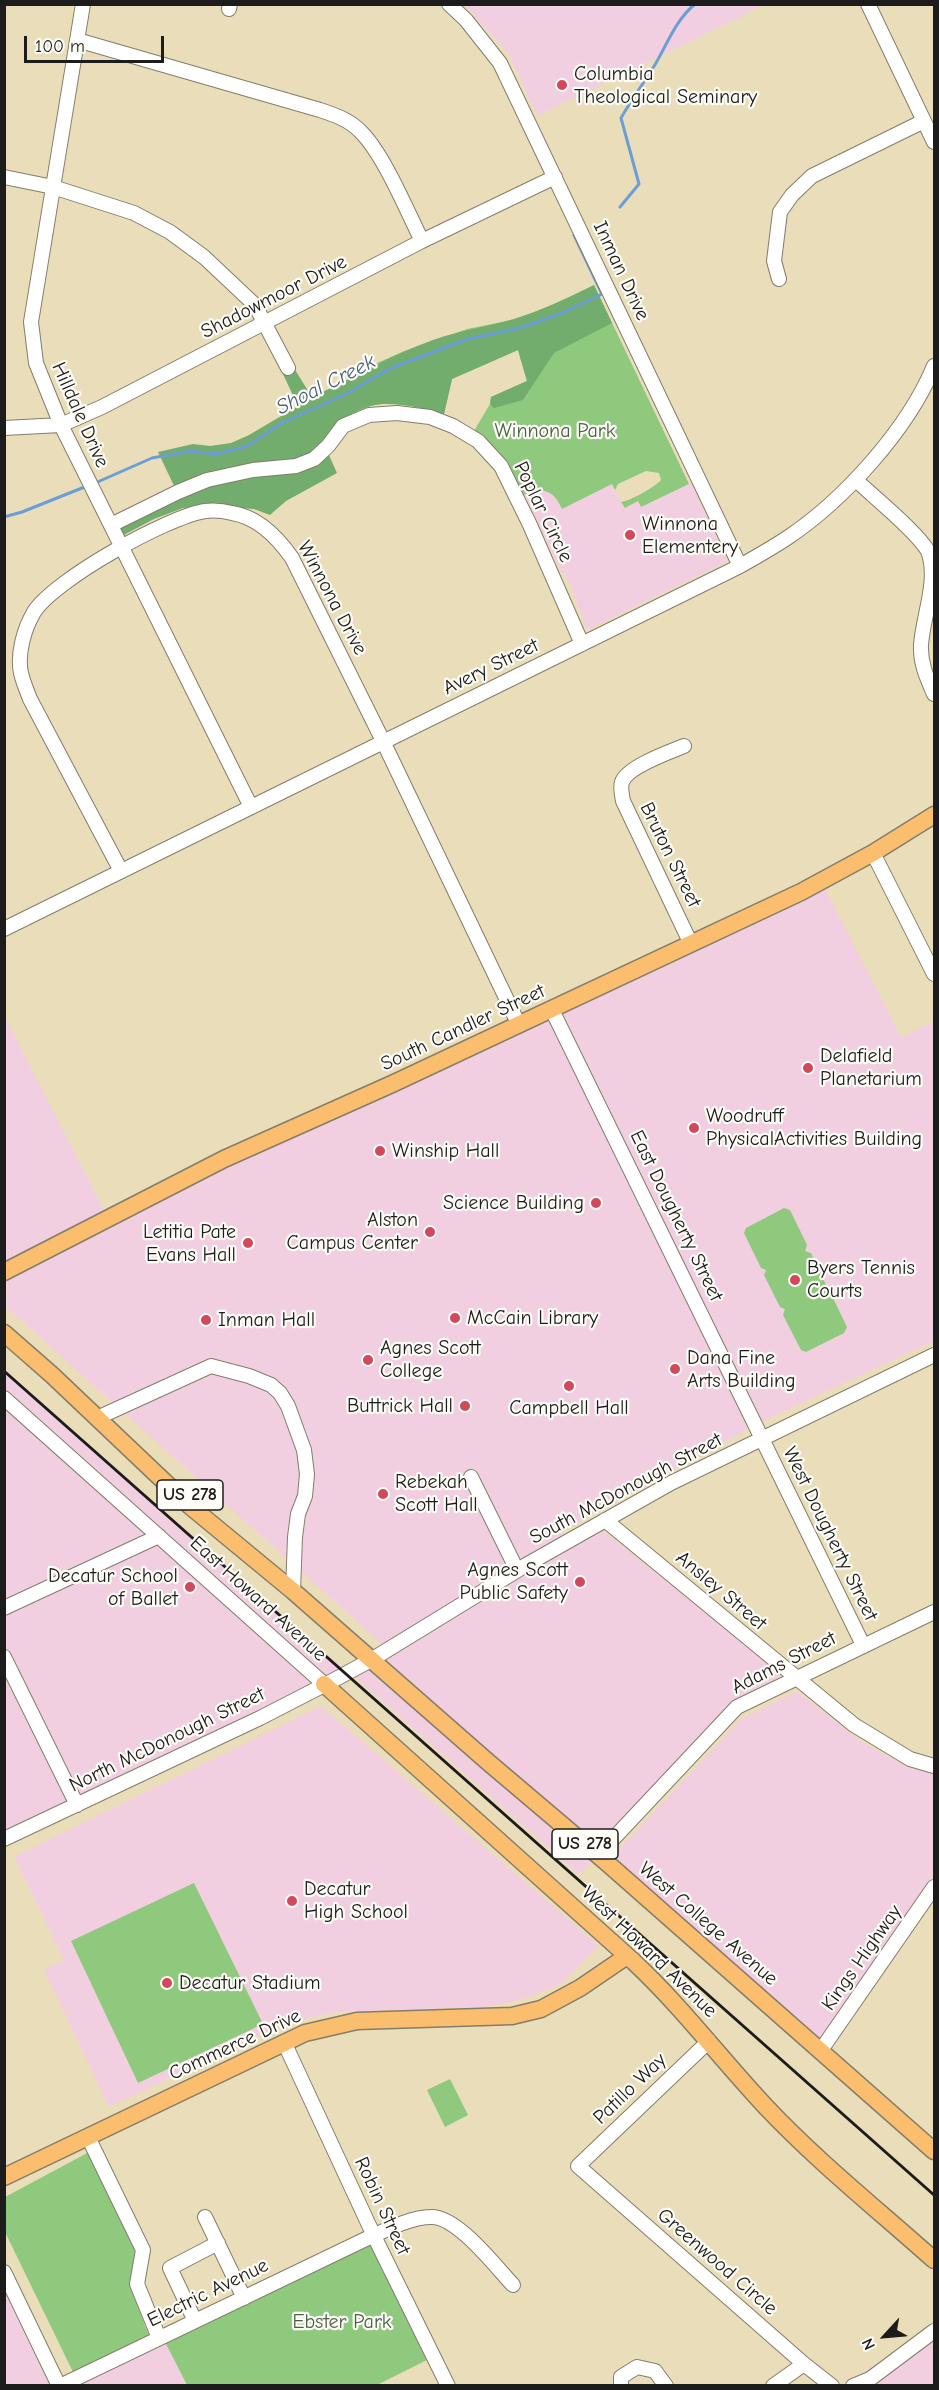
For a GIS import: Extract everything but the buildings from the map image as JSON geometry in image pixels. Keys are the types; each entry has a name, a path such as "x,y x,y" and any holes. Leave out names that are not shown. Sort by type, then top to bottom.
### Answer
{"main road":[{"name":"South Candler Street","path":"4,1272 224,1159 552,1010 801,892 873,853 934,815"},
{"name":"US 278","path":"4,1333 128,1446 200,1503 246,1551 371,1660"},
{"name":"West College Avenue","path":"371,1660 598,1855 934,2151"},
{"name":"West Howard Avenue","path":"324,1684 666,1992 796,2137 934,2260"},
{"name":"Commerce Drive","path":"4,2176 305,2033 357,2021 512,2016 541,2010 580,1988 627,1956"}],"street":[{"name":"Hilldale Drive","path":"83,4 31,322 36,363 61,425 90,485 251,807"},
{"name":"Inman Drive","path":"449,4 466,20 500,63 740,566"},
{"path":"868,4 934,142"},
{"path":"77,40 343,118 361,132 376,152 422,241"},
{"path":"779,279 774,261 780,212 792,195 812,176 924,121"},
{"path":"4,177 53,187 134,213 170,232 204,257 255,305 288,368"},
{"name":"Shadowmoor Drive","path":"4,428 61,425 264,325 422,241 555,177"},
{"name":"Avery Street","path":"4,928 740,566 788,537 856,480 908,417 934,366"},
{"name":"Poplar Circle","path":"111,525 207,480 254,470 296,466 314,459 328,447 336,432 343,426 369,415 397,413 430,417 453,426 478,441 501,466 530,525 582,644"},
{"path":"856,480 921,541 932,560 933,587 921,645 923,664 934,694"},
{"name":"Winnona Drive","path":"122,871 30,699 20,672 22,639 35,611 55,591 122,547 163,525 206,511 234,513 256,522 277,537 292,558 519,1025"},
{"name":"Bruton Street","path":"684,746 632,770 622,780 621,791 623,801 691,944"},
{"path":"873,853 934,974"},
{"name":"East Dougherty Street","path":"552,1010 763,1440"},
{"name":"South McDonough Street","path":"346,1674 517,1570 671,1483 934,1355"},
{"path":"97,1418 211,1366 249,1376 275,1389 288,1406 304,1450 305,1496 298,1514 295,1537 293,1591"},
{"name":"East Howard Avenue","path":"4,1398 324,1684"},
{"name":"West Dougherty Street","path":"763,1440 863,1645"},
{"path":"471,1477 517,1570"},
{"name":"Ansley Street","path":"605,1520 854,1725 910,1759 934,1766"},
{"path":"4,1608 159,1536"},
{"name":"Adams Street","path":"598,1855 737,1707 934,1612"},
{"path":"4,1657 76,1805"},
{"name":"North McDonough Street","path":"4,1839 260,1718 346,1674"},
{"name":"Kings Highway","path":"821,2050 934,1887"},
{"name":"Patillo Way","path":"578,2166 709,2041"},
{"name":"Robin Street","path":"284,2042 374,2236 448,2385"},
{"path":"88,2137 143,2250 137,2284 159,2338"},
{"name":"Greenwood Circle","path":"578,2166 804,2364 832,2385"},
{"path":"205,2217 244,2298"},
{"name":"Electric Avenue","path":"59,2385 374,2236 414,2220 431,2217 444,2219 463,2233 513,2285"},
{"path":"195,2321 170,2268 218,2243"},
{"path":"4,2272 59,2385"},
{"path":"853,2385 870,2379 934,2331"},
{"path":"773,2385 804,2364"},
{"path":"621,2385 621,2377 637,2367 655,2371 666,2385"}],"shaded area":[{"name":"Columbia Theological Seminary","path":"464,5 761,5 745,15 537,116 509,54"},
{"name":"Winnona Elementery","path":"691,483 728,561 587,630 570,584 523,495 539,489 547,491 556,497 562,509 612,484 625,508 638,501 641,507"},
{"path":"821,881 901,1037 934,1021 934,1341 761,1422 561,1532 572,1542 598,1527 792,1681 740,1710 579,1875 346,1669 385,1647 5,1306 4,1015 107,1216"},
{"path":"5,1372 345,1670 5,1837"},
{"path":"797,1691 860,1741 900,1763 934,1774 934,1876 818,2041 609,1860 741,1719"},
{"name":"Decatur High School","path":"321,1706 599,1946 561,1984 527,1998 486,2007 336,2012 283,2024 109,2107 44,1970 64,1960 14,1857"},
{"path":"4,2275 63,2385 5,2385"},
{"path":"934,2326 934,2385 872,2385 860,2374"},
{"path":"163,2338 187,2385 63,2386"}],"green space":[{"name":"Winnona Park","path":"594,285 689,484 641,507 638,501 625,508 621,502 658,483 661,480 659,473 646,471 618,484 615,490 612,484 562,509 551,493 546,491 523,495 503,460 474,431 490,404 491,397 527,381 518,350 452,379 444,414 406,405 385,404 363,409 329,426 312,397 359,376 377,363 404,351 467,329 511,320 551,307"},
{"path":"594,285 612,323 554,353 523,400 494,408 490,404 491,397 527,381 518,350 452,379 444,414 427,409 378,404 336,422 328,453 337,473 286,501 270,515 254,509 207,506 183,508 154,519 122,536 114,519 175,488 158,452 193,444 210,446 231,443 298,406 282,372 292,365 312,397 417,346 504,322 555,304"},
{"name":"Byers Tennis Courts","path":"784,1208 790,1210 807,1245 805,1251 811,1253 826,1285 825,1290 830,1292 847,1327 844,1333 806,1352 801,1350 783,1315 785,1309 780,1307 764,1275 766,1270 761,1268 744,1233 746,1228"},
{"name":"Decatur Stadium","path":"194,1883 263,2024 138,2083 71,1941"},
{"path":"450,2079 468,2115 445,2127 427,2090"},
{"path":"91,2151 136,2251 129,2284 149,2336 73,2372 5,2232 5,2197"},
{"name":"Ebster Park","path":"373,2239 431,2358 377,2385 187,2385 163,2338"}],"waterway":[{"name":"Shoal Creek","path":"620,207 639,184 621,118 656,63 677,24 695,4"},
{"name":"Shoal Creek","path":"93,484 152,458 190,451 217,454 247,446 282,423 346,394 391,368 468,339 520,328 565,312 602,294 574,235 576,234"},
{"name":"Shoal Creek","path":"4,517 87,486"}],"railway":[{"path":"4,1371 934,2195"}],"place":[{"name":"Columbia Theological Seminary","path":"562,85"},
{"name":"Winnona Elementery","path":"630,535"},
{"name":"Delafield Planetarium","path":"808,1068"},
{"name":"Woodruff PhysicalActivities Building","path":"694,1128"},
{"name":"Winship Hall","path":"380,1151"},
{"name":"Science Building","path":"596,1203"},
{"name":"Alston Campus Center","path":"430,1232"},
{"name":"Letitia Pate Evans Hall","path":"248,1243"},
{"name":"Byers Tennis Courts","path":"795,1280"},
{"name":"McCain Library","path":"455,1318"},
{"name":"Inman Hall","path":"206,1320"},
{"name":"Agnes Scott College","path":"368,1360"},
{"name":"Dana Fine Arts Building","path":"675,1369"},
{"name":"Campbell Hall","path":"569,1386"},
{"name":"Buttrick Hall","path":"465,1406"},
{"name":"Rebekah Scott Hall","path":"383,1494"},
{"name":"Agnes Scott Public Safety","path":"580,1582"},
{"name":"Decatur School of Ballet","path":"190,1587"},
{"name":"Decatur High School","path":"292,1901"},
{"name":"Decatur Stadium","path":"167,1983"}]}
